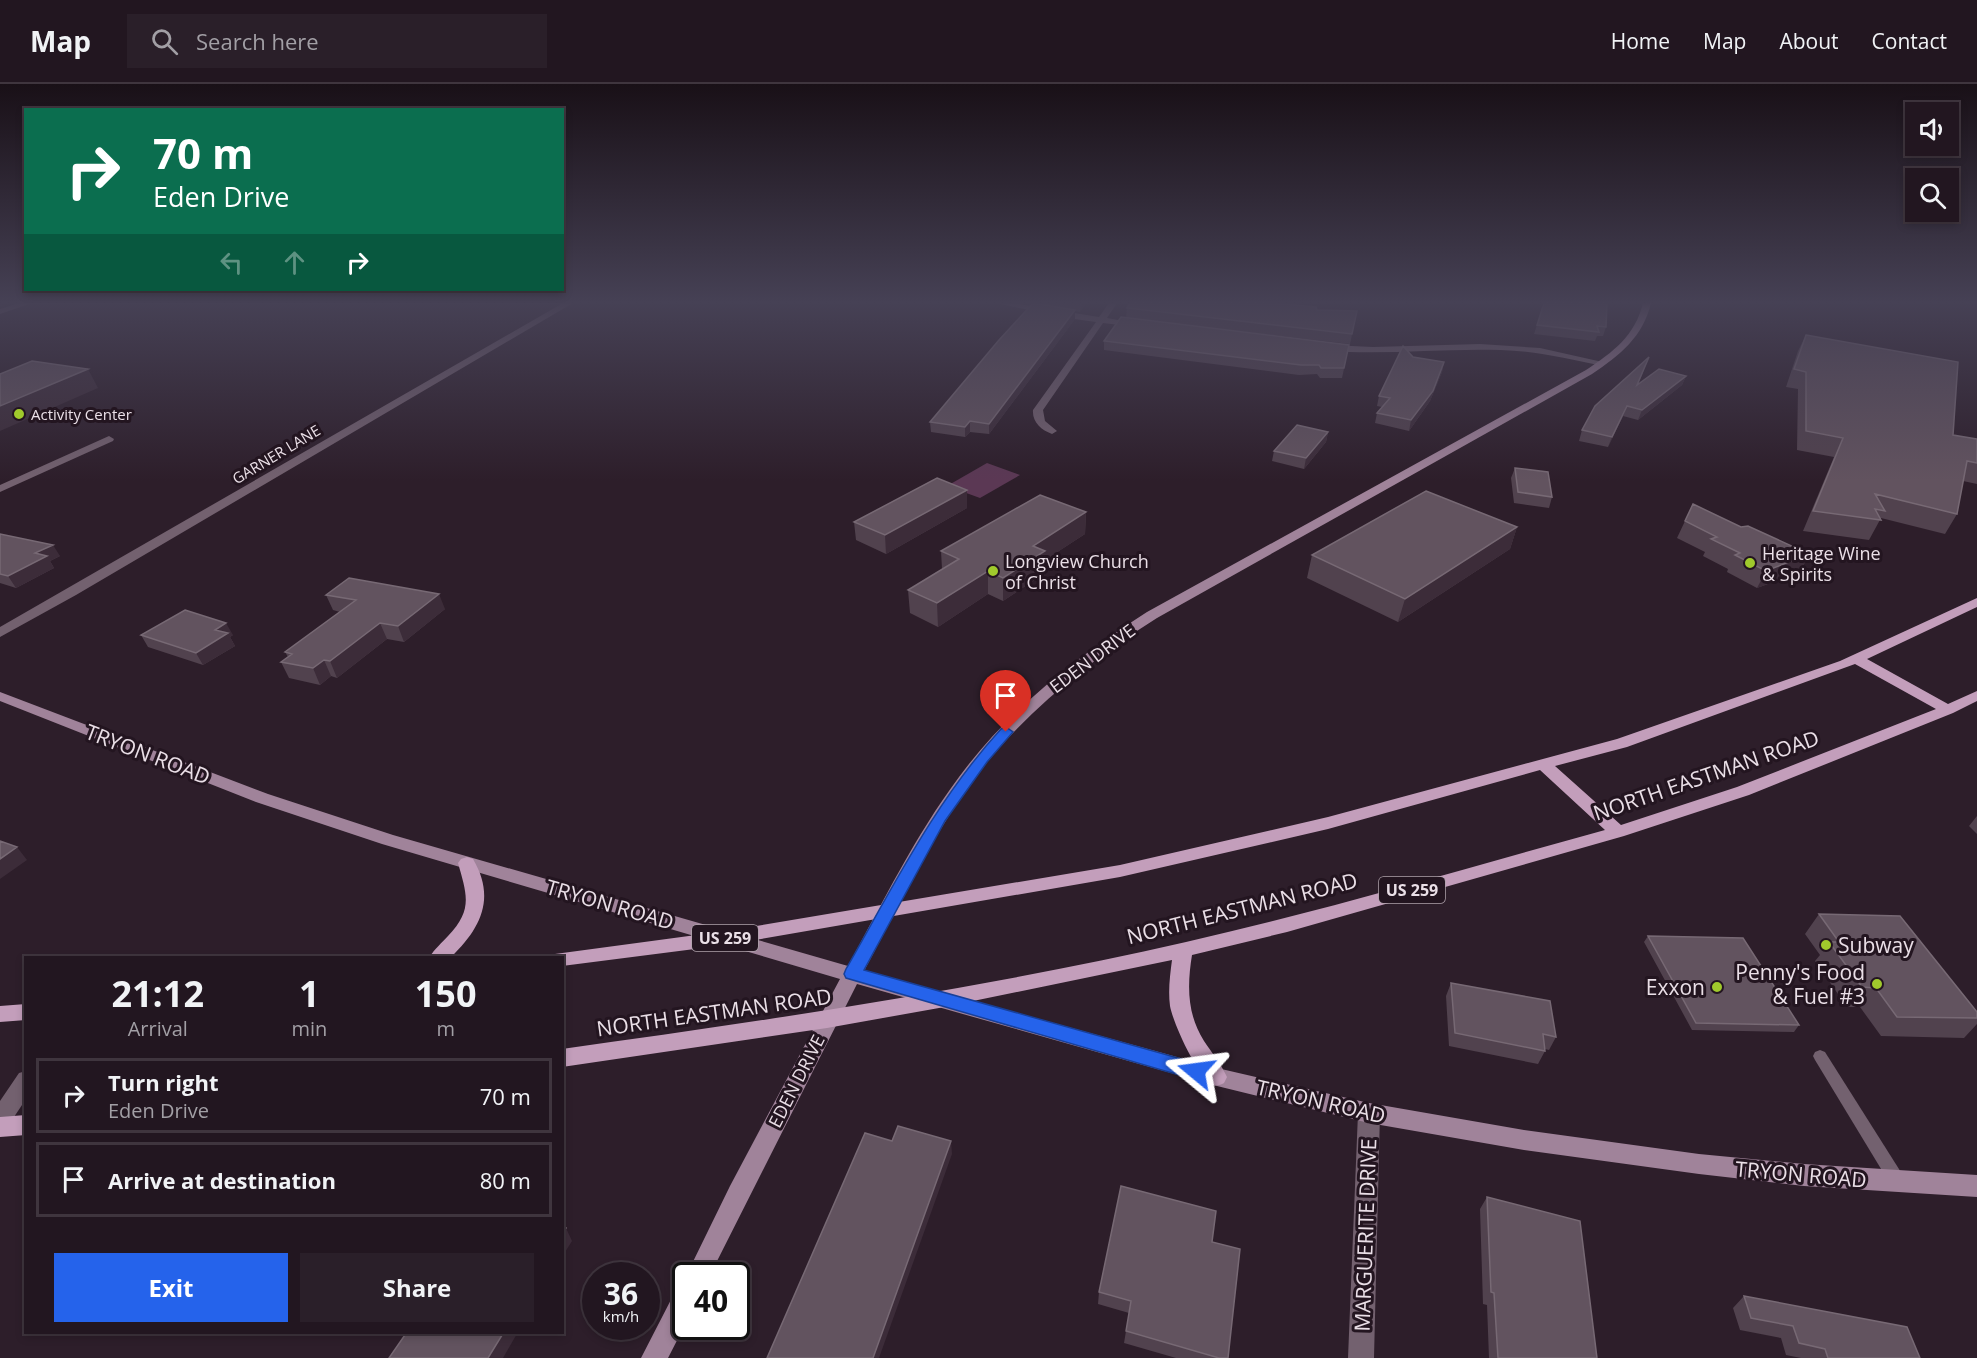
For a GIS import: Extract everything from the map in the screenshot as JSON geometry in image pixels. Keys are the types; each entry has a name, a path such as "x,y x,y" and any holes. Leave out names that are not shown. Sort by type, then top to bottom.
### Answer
{"main road":[{"name":"US 259","path":"564,959 726,938 1131,869 1328,823 1622,743 1856,659 1977,602"},
{"path":"1856,659 1948,710"},
{"name":"NORTH EASTMAN ROAD","path":"564,1058 827,1020 939,999 1183,950 1331,913 1618,832 1743,791 1948,710 1977,695"},
{"path":"1542,764 1618,832"},
{"path":"441,956 465,928 474,912 476,893 467,863"},
{"path":"1183,950 1178,998 1182,1019 1193,1043 1217,1077"},
{"path":"0,1014 24,1012"},
{"path":"0,1127 24,1125"}],"street":[{"name":"GARNER LANE","path":"0,633 90,583 466,362"},
{"path":"1052,431 1039,422 1036,416 1071,362"},
{"name":"EDEN DRIVE","path":"704,1262 827,1020 932,829 959,788 995,744 1064,677 1127,631 1175,601 1573,382 1602,363"},
{"path":"0,489 109,439"},
{"name":"TRYON ROAD","path":"0,696 262,798 467,863 1217,1077 1369,1113 1524,1140 1700,1164 1898,1182 1977,1186"},
{"path":"0,1119 24,1083"},
{"name":"MARGUERITE DRIVE","path":"1361,1358 1369,1113"},
{"path":"654,1358 672,1324"}],"lane":[{"path":"1821,1056 1898,1182"}],"shaded area":[{"path":"987,463 1020,475 980,498 947,486"}],"building":[{"path":"28,362 88,369 0,406 0,374"},
{"path":"980,362 1035,362 989,424 970,421 965,427 930,422"},
{"path":"1280,362 1345,362 1344,368"},
{"path":"1395,362 1444,362 1433,391 1411,420 1377,413 1390,398 1379,396"},
{"path":"1643,362 1647,362 1637,385 1659,369 1686,376 1642,410 1627,406 1612,437 1582,430 1595,406"},
{"path":"1796,362 1958,362 1953,435 1977,439 1977,463 1967,461 1957,514 1875,494 1885,511 1875,509 1881,520 1813,511 1843,438 1806,431 1806,372 1794,369"},
{"path":"1297,425 1328,432 1306,458 1274,451"},
{"path":"1515,468 1548,472 1552,497 1518,492"},
{"path":"937,478 967,490 885,535 854,522"},
{"path":"1426,491 1517,527 1405,599 1312,555"},
{"path":"1040,495 1086,512 1033,546 1045,551 1003,578 988,571 937,603 908,590 959,559 941,551"},
{"path":"1693,504 1741,527 1748,526 1809,554 1766,571 1735,555 1740,553 1711,539 1717,537 1685,521"},
{"path":"0,534 53,545 35,553 47,556 8,576 0,574"},
{"path":"349,578 439,594 398,626 380,623 330,661 324,660 313,668 281,662 292,654 285,652 356,600 326,595"},
{"path":"185,610 226,623 215,630 228,633 196,653 141,635"},
{"path":"0,841 17,847 0,859"},
{"path":"1819,914 1900,916 1977,1012 1977,1018 1897,1017 1876,988 1862,987 1829,942 1839,942"},
{"name":"Exxon","path":"1648,936 1743,938 1799,1025 1696,1023"},
{"path":"1451,983 1550,1001 1556,1037 1543,1034 1545,1051 1455,1033"},
{"path":"898,1126 951,1141 873,1358 767,1358 865,1133 892,1141"},
{"path":"1121,1186 1216,1211 1212,1242 1240,1249 1228,1358 1219,1358 1126,1331 1131,1301 1099,1292"},
{"path":"1487,1197 1580,1221 1597,1358 1498,1358 1494,1293 1491,1292"},
{"path":"1744,1296 1907,1327 1920,1358 1828,1358 1825,1349 1799,1343 1793,1326 1751,1318"},
{"path":"406,1334 503,1334 488,1358 389,1358"}],"place":[{"name":"Activity Center","path":"19,414"},
{"name":"Heritage Wine & Spirits","path":"1750,563"},
{"name":"Longview Church of Christ","path":"993,571"},
{"name":"Subway","path":"1826,945"},
{"name":"Penny's Food & Fuel #3","path":"1877,984"},
{"name":"Exxon","path":"1717,987"}],"route":[{"path":"1006,732 959,788 932,829 853,974 1196,1071"}]}
